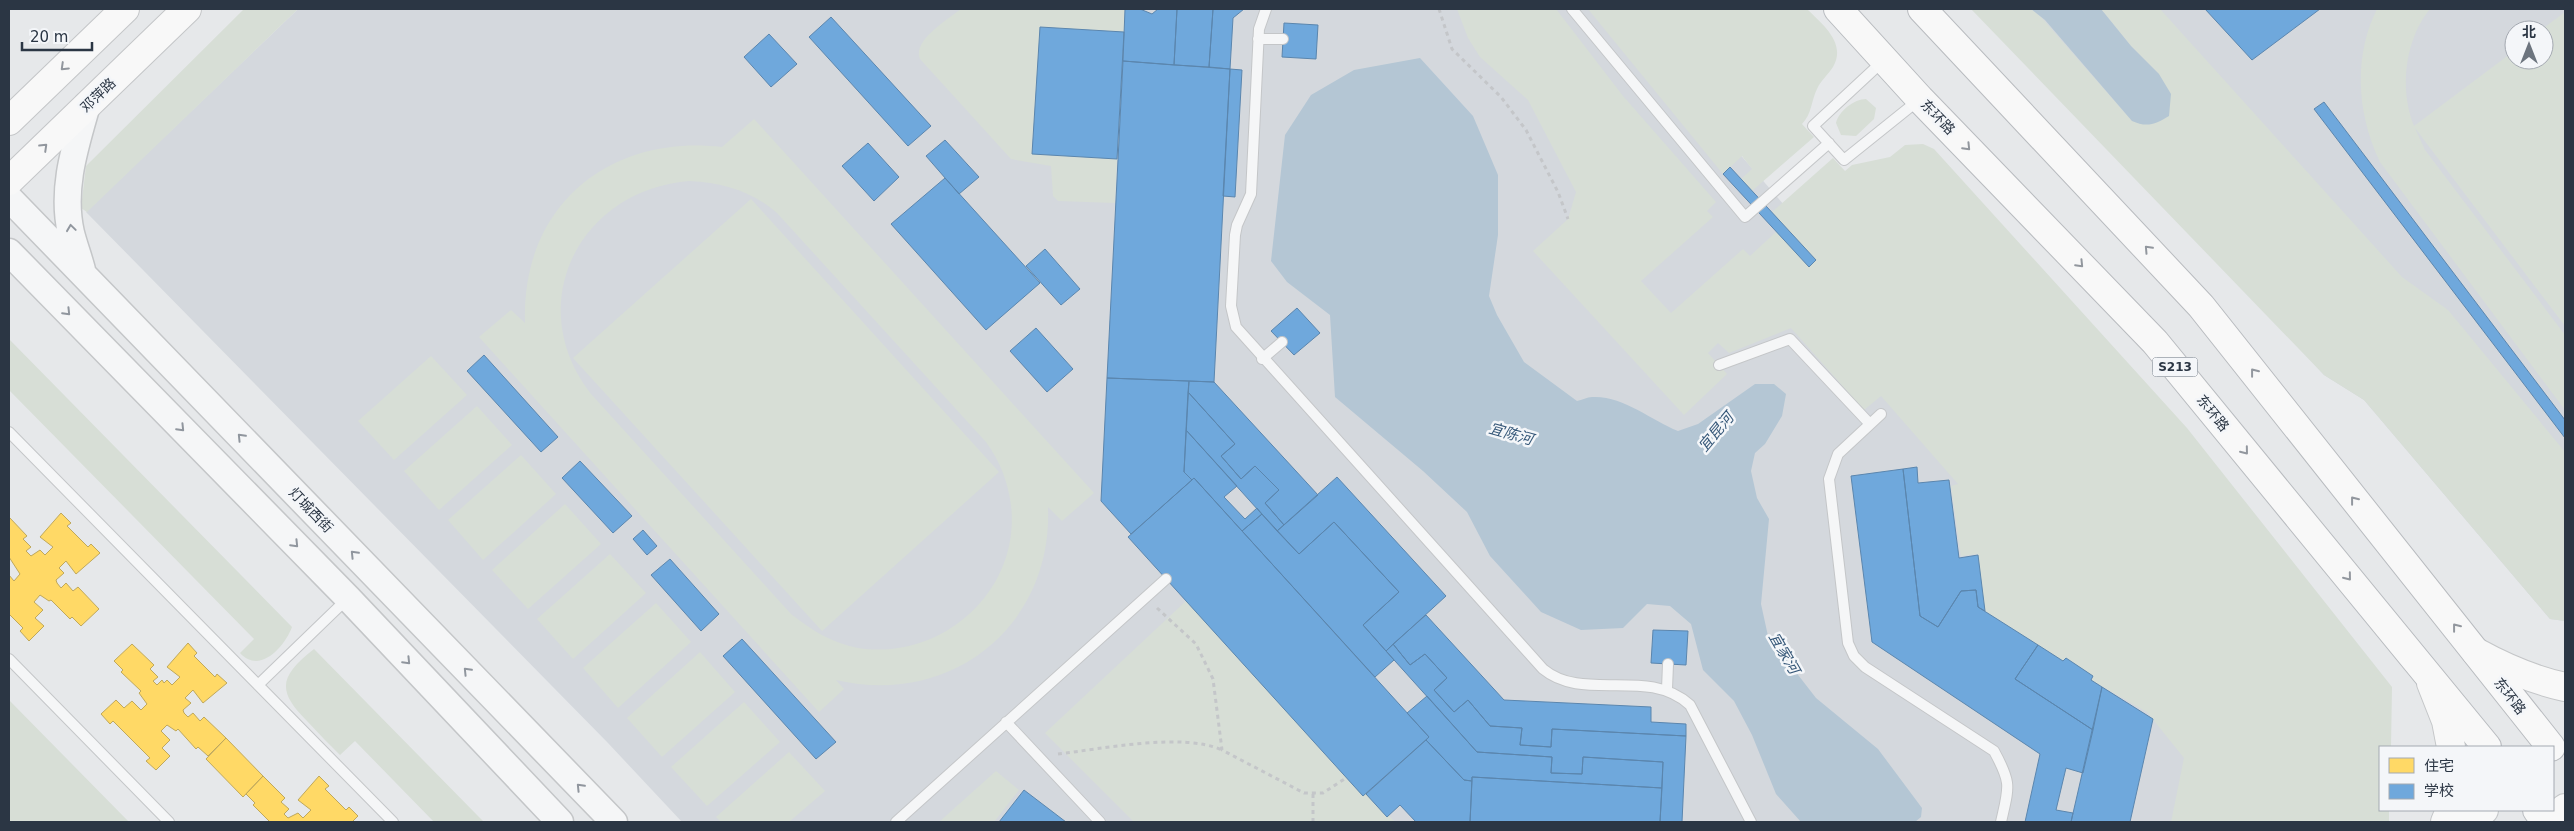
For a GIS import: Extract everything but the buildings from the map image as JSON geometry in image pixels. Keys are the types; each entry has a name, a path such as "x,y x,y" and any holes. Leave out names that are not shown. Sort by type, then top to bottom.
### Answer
{"main road":[{"path":"9,121 124,9"},
{"name":"邓萍路","path":"9,181 187,9"},
{"name":"东环路","path":"1838,9 1920,99 2156,342 2486,746"},
{"name":"东环路","path":"1922,9 2201,306 2552,746"},
{"path":"2476,652 2529,678 2565,687"},
{"path":"2429,677 2446,720 2450,746"},
{"path":"2538,811 2547,822 2565,808"},
{"path":"2469,822 2483,811"}],"street":[{"path":"84,275 71,232 67,188 72,157 87,105"},
{"name":"灯城西街","path":"9,198 614,822"},
{"path":"9,252 348,598 560,822"},
{"path":"9,275 40,284"}],"lane":[{"path":"1266,9 1261,20 1258,38 1251,194 1236,231 1231,306 1236,327 1262,358 1553,677 1575,683 1667,689 1690,705 1751,822"},
{"path":"1572,9 1745,217 1829,143"},
{"path":"1258,38 1283,39"},
{"path":"1885,59 1813,126 1844,160 1920,99"},
{"path":"1719,365 1790,339 1870,424"},
{"path":"1262,358 1282,342"},
{"path":"1881,414 1838,454 1829,479 1846,632 1850,649 1865,667 1994,751 2006,772 2008,784 2001,822"},
{"path":"9,432 392,822"},
{"path":"896,822 1166,579"},
{"path":"258,685 348,598"},
{"path":"9,659 166,820"},
{"path":"1667,689 1668,664"},
{"path":"1006,722 1100,822"},
{"path":"373,802 384,822"}],"path":[{"path":"1440,9 1452,49 1501,97 1526,130 1558,192 1568,219"},
{"path":"1145,598 1196,644 1213,679 1222,750"},
{"path":"1038,756 1160,743 1190,742 1212,745 1304,793 1323,793 1346,778"},
{"path":"1313,793 1313,822"}],"shaded area":[{"path":"244,9 298,9 87,212 81,208 86,166"},
{"path":"298,9 1606,9 1690,97 2014,469 2302,822 682,822 608,743 86,212"},
{"path":"961,9 1125,9 1124,32 1040,27 1032,153 1117,159 1115,203 1058,201 1053,196 1051,166 1011,159 920,59 921,45 926,38 940,24"},
{"path":"1457,9 1556,9 1623,96 1716,202 1707,211 1713,217 1641,281 1671,313 1743,249 1750,256 1777,231 1809,267 1816,260 1772,212 1833,158 1845,171 1852,165 1890,157 1905,145 1923,144 1934,149 2187,428 2392,687 2391,746 2379,746 2379,811 2389,811 2389,822 2171,822 2184,758 2147,712 2091,680 2093,676 2066,658 2063,661 1985,611 1977,554 1961,556 1951,486 1958,484 1881,396 1864,410 1791,328 1729,353 1718,343 1708,353 1727,374 1684,415 1533,251 1568,219 1576,192 1528,100 1480,57 1468,38"},
{"path":"1588,9 1807,9 1826,28 1835,42 1837,50 1837,58 1833,67 1819,86 1810,112 1802,124 1814,137 1752,191 1741,179 1752,169 1742,156 1723,174"},
{"path":"1971,9 2031,9 2041,17 2132,121 2159,74 2131,46 2101,9 2160,9 2402,277 2448,310 2565,452 2565,621 2550,619 2364,400 2324,375"},
{"path":"1990,9 2565,9 2565,621 2550,619 2364,400 2324,375"},
{"path":"2377,9 2430,9 2415,35 2407,65 2407,97 2409,112 2414,126 2504,58 2504,70 2554,70 2554,20 2565,12 2565,326 2415,128 2425,150 2565,335 2565,410 2380,162 2366,125 2361,86 2361,66 2369,27"},
{"path":"1866,99 1876,108 1874,119 1856,136 1841,135 1836,123 1840,114 1852,103"},
{"path":"754,119 1094,493 1062,521 1048,507 1045,550 1033,588 1013,621 987,648 955,669 918,681 878,685 836,680 844,689 819,712 479,337 511,310 525,323 528,281 538,244 556,212 580,186 609,166 643,153 681,146 722,147","holes":["690,181 725,186 747,194 758,199 777,213 986,442 999,464 1008,488 1011,505 1011,536 1003,565 989,591 970,614 946,631 919,643 889,649 858,648 831,639 799,620 791,614 591,394 571,359 561,324 563,289 573,257 592,228 618,205 651,189"]},
{"path":"751,199 999,472 822,631 573,358"},
{"path":"9,339 292,627 284,642 271,655 256,661 248,659 240,653 254,639 9,390"},
{"path":"431,356 467,395 394,460 358,421"},
{"path":"477,406 512,445 439,510 404,471"},
{"path":"521,455 556,494 483,560 448,520"},
{"path":"565,504 601,544 528,609 492,570"},
{"path":"610,554 646,593 573,659 537,619"},
{"path":"1186,601 1395,822 1134,822 1045,733"},
{"path":"656,603 691,642 618,708 583,668"},
{"path":"314,649 484,822 434,822 355,741 340,755 297,710 287,692 286,684 294,667"},
{"path":"700,652 735,692 662,757 627,718"},
{"path":"9,700 129,822 9,822"},
{"path":"744,702 780,742 707,806 671,767"},
{"path":"789,752 825,791 789,822 721,822 716,817"},
{"path":"996,771 1019,790 994,822 939,822"}],"water":[{"path":"2031,9 2101,9 2131,46 2159,74 2171,94 2169,116 2147,125 2132,121 2045,20"},
{"path":"1420,58 1473,116 1498,175 1498,235 1489,296 1497,315 1524,362 1577,401 1588,397 1603,397 1614,400 1678,431 1698,424 1755,384 1774,384 1786,394 1782,416 1765,444 1755,453 1751,471 1757,498 1769,519 1761,604 1768,636 1816,698 1878,749 1922,808 1921,817 1915,822 1801,822 1776,794 1752,735 1734,701 1703,670 1691,624 1670,606 1647,604 1623,628 1581,630 1541,612 1490,556 1467,512 1423,471 1335,397 1330,315 1287,282 1271,261 1285,135 1311,95 1354,70"}],"water label":[{"name":"宜昆河","path":"1716,432"},
{"name":"宜陈河","path":"1511,434"},
{"name":"宜家河","path":"1784,653"}]}
